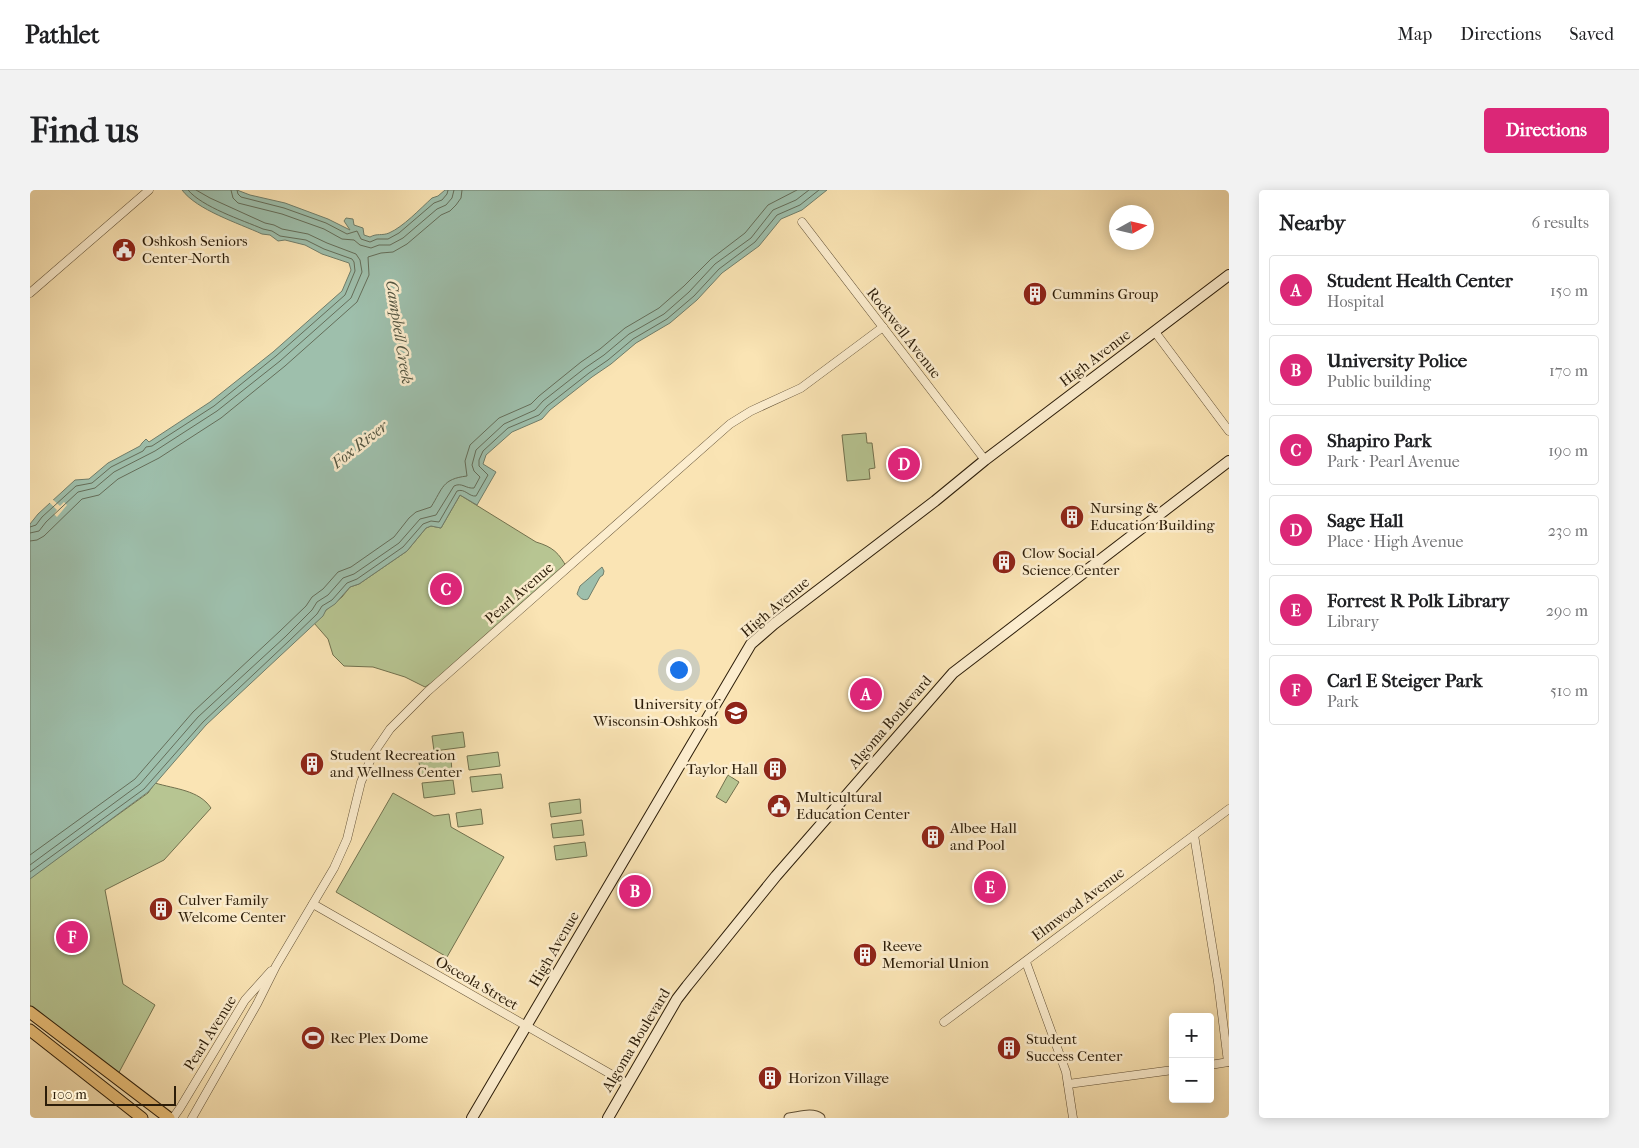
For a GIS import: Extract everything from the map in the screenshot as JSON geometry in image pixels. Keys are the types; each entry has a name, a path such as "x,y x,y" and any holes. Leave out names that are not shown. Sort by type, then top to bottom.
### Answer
{"main road":[{"name":"High Avenue","path":"472,1118 751,644 781,618 985,460 1229,275"},
{"name":"Algoma Boulevard","path":"608,1118 686,986 776,876 953,674 1229,461"},
{"path":"30,1012 169,1118"},
{"path":"30,1030 142,1118"}],"street":[{"path":"30,293 149,190"},
{"name":"Rockwell Avenue","path":"802,222 985,460"},
{"name":"Pearl Avenue","path":"192,1118 258,1004 276,966 334,868 347,839 366,768 381,742 400,718 724,428 751,411 801,388 883,327"},
{"path":"1155,332 1229,431"},
{"name":"Elmwood Avenue","path":"944,1022 1229,808"},
{"path":"1194,835 1229,1062 1214,1064"},
{"name":"Osceola Street","path":"313,904 628,1084"},
{"path":"1026,962 1066,1072 1073,1118"},
{"name":"Pearl Avenue","path":"172,1118 180,1108 245,1000 276,966"},
{"path":"1068,1084 1169,1071"},
{"path":"788,1118 819,1117"}],"green space":[{"path":"866,433 867,443 872,443 875,468 869,469 870,479 847,481 842,435"},
{"path":"460,495 536,542 551,548 558,554 567,568 450,671 425,687 405,677 373,667 344,666 333,655 328,639 314,623 350,587 359,584 407,551 426,528 431,526 441,528"},
{"path":"463,732 465,747 434,751 432,736"},
{"path":"498,752 500,766 469,770 467,756"},
{"path":"451,758 452,772 421,776 419,762"},
{"path":"501,774 503,788 472,792 470,777"},
{"path":"728,775 739,782 726,803 716,797"},
{"path":"453,780 455,794 424,798 422,783"},
{"path":"155,783 200,797 211,808 164,860 105,890 123,984 155,1005 116,1078 30,1012 30,878 148,793"},
{"path":"393,793 434,816 449,814 451,827 504,857 447,957 336,892"},
{"path":"580,799 581,813 551,817 549,803"},
{"path":"481,809 483,824 458,827 456,813"},
{"path":"582,820 584,835 553,838 551,824"},
{"path":"585,842 587,856 556,860 554,846"}],"water":[{"path":"182,190 237,190 285,203 328,219 350,230 344,221 346,218 353,219 354,225 363,228 364,235 370,237 386,234 400,227 432,198 445,190 827,190 802,210 781,219 759,246 722,273 697,300 670,323 636,343 550,410 542,419 512,432 486,455 483,464 496,472 477,505 460,495 441,528 431,526 426,528 407,551 359,584 350,587 335,604 326,610 323,616 206,725 148,792 30,879 30,524 38,514 75,480 89,479 108,463 140,446 146,439 149,442 210,402 273,352 342,291 351,270 349,263 322,254 305,245 285,240 278,241 270,235 262,234 208,210 197,204"},
{"path":"602,567 603,575 588,599 582,599 577,594 580,586"}],"pier":[{"path":"51,498 60,506 64,502 67,505 57,517 54,514 57,510 48,501"}],"place":[{"name":"Oshkosh Seniors Center-North","path":"124,250"},
{"name":"Cummins Group","path":"1035,294"},
{"name":"Sage Hall","path":"904,464"},
{"name":"Nursing & Education Building","path":"1072,517"},
{"name":"Clow Social Science Center","path":"1004,562"},
{"name":"Shapiro Park","path":"446,589"},
{"name":"Student Health Center","path":"866,694"},
{"name":"University of Wisconsin-Oshkosh","path":"736,713"},
{"name":"Student Recreation and Wellness Center","path":"312,764"},
{"name":"Taylor Hall","path":"775,769"},
{"name":"Multicultural Education Center","path":"779,806"},
{"name":"Albee Hall and Pool","path":"933,837"},
{"name":"Forrest R Polk Library","path":"990,887"},
{"name":"University Police","path":"635,891"},
{"name":"Culver Family Welcome Center","path":"161,909"},
{"name":"Carl E Steiger Park","path":"72,937"},
{"name":"Reeve Memorial Union","path":"865,955"},
{"name":"Rec Plex Dome","path":"313,1038"},
{"name":"Student Success Center","path":"1009,1048"},
{"name":"Horizon Village","path":"770,1078"}],"water label":[{"name":"Campbell Creek","path":"400,332"},
{"name":"Fox River","path":"359,444"}]}
